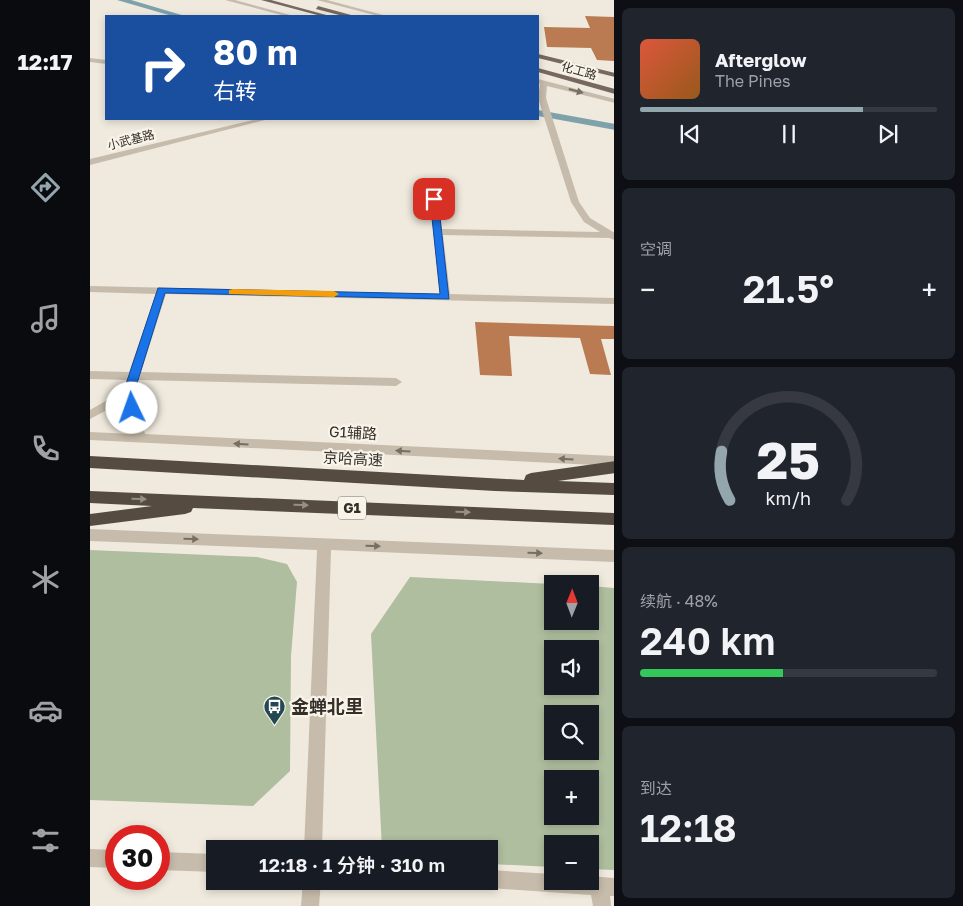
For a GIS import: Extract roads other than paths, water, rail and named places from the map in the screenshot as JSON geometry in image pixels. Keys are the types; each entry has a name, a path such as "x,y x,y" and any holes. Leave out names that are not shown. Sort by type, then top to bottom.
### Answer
{"highway":[{"name":"京哈高速","path":"90,461 495,485 614,489"},
{"path":"495,485 614,467"},
{"name":"G1","path":"90,497 614,519"},
{"path":"90,520 230,502"}],"main road":[{"path":"264,0 323,15"},
{"path":"288,0 345,15"},
{"path":"539,56 614,75"},
{"name":"化工路","path":"539,64 614,84"},
{"name":"化工路","path":"539,70 614,92"}],"street":[{"path":"228,0 287,15"},
{"path":"320,0 380,15"},
{"path":"90,60 105,62"},
{"path":"611,236 587,220 575,202 543,104 541,82 614,101"},
{"name":"小武基路","path":"90,162 261,120"},
{"path":"434,199 445,297"},
{"path":"438,232 611,236"},
{"path":"90,289 614,301"},
{"path":"140,439 128,393 162,290"},
{"path":"90,375 396,382"},
{"path":"90,415 128,393"},
{"name":"G1辅路","path":"90,436 614,461"},
{"path":"90,535 614,556"},
{"path":"313,840 324,544"},
{"path":"90,858 105,859"},
{"path":"170,861 206,863"},
{"path":"498,879 606,886 602,906"},
{"path":"310,906 311,890"}],"waterway":[{"path":"121,0 177,15"},
{"path":"539,113 614,127"}],"place":[{"name":"金蝉北里","path":"275,726"}]}
